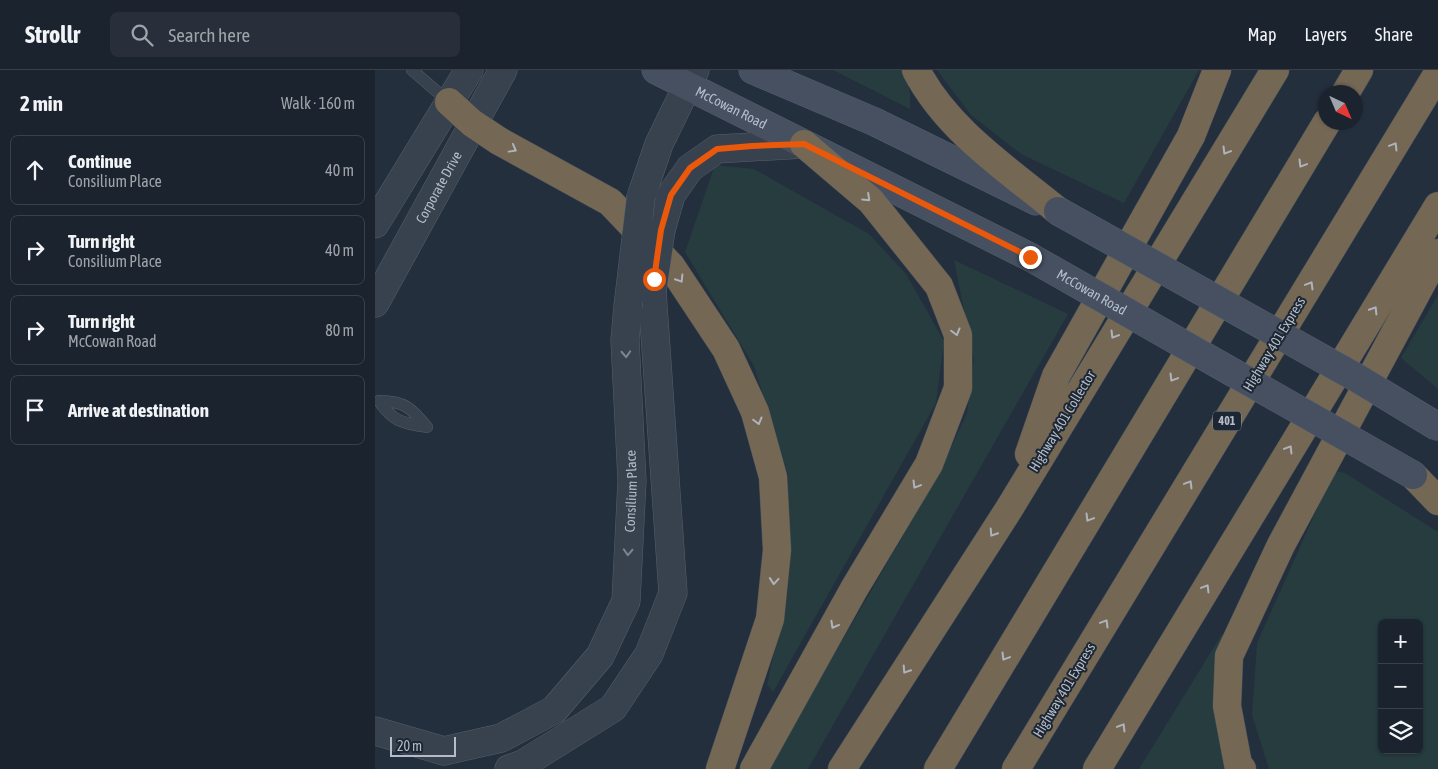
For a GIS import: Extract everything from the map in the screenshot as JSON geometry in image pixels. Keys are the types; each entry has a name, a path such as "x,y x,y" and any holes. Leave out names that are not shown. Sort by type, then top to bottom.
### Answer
{"highway":[{"path":"916,70 932,98 962,132 1058,211"},
{"path":"1009,509 1056,376 1191,136 1217,70"},
{"name":"Highway 401 Collector","path":"842,769 1009,509 1275,70"},
{"path":"1350,85 1359,70"},
{"name":"Highway 401 Express","path":"1016,769 1438,73"},
{"path":"449,102 472,123 499,141 610,202 671,266 726,348 755,412 773,477 777,550 770,618 720,769"},
{"path":"938,769 1322,130"},
{"path":"754,769 854,589 929,464 958,388 958,335 939,286 871,201 804,144"},
{"path":"1097,769 1343,358 1438,206"},
{"path":"1242,769 1238,764 1227,706 1229,656 1281,545 1438,253"},
{"path":"1413,475 1438,501"}],"main road":[{"name":"McCowan Road","path":"656,70 691,79 804,144 1030,257 1438,491"},
{"path":"753,70 875,122 1058,211 1357,378 1438,426"}],"street":[{"path":"375,224 469,70"},
{"name":"Corporate Drive","path":"375,303 472,123 503,70"},
{"name":"Consilium Place","path":"375,731 443,751 501,738 555,710 600,656 626,602 632,481 625,340 641,197 659,144 691,79"},
{"path":"509,769 523,764 613,708 649,654 673,593 652,291 661,230 671,195 690,168 717,149 804,144"}],"lane":[{"path":"413,70 449,102"}],"green space":[{"path":"833,70 904,70 910,93 910,109"},
{"path":"937,70 1199,70 1124,203 1021,154 971,115"},
{"path":"715,165 754,169 869,234 906,274 944,341 936,403 773,692 767,685 788,587 788,475 754,366 685,252"},
{"path":"954,260 1068,314 808,769 768,769 940,472 967,413 974,360"},
{"path":"1438,295 1438,389 1401,358"},
{"path":"1334,471 1345,473 1438,532 1438,769 1269,769 1252,715 1257,643"},
{"path":"1222,634 1231,639 1239,769 1139,769"}],"route":[{"path":"654,279 661,230 671,195 690,168 717,149 752,146 804,144 1030,257"}]}
